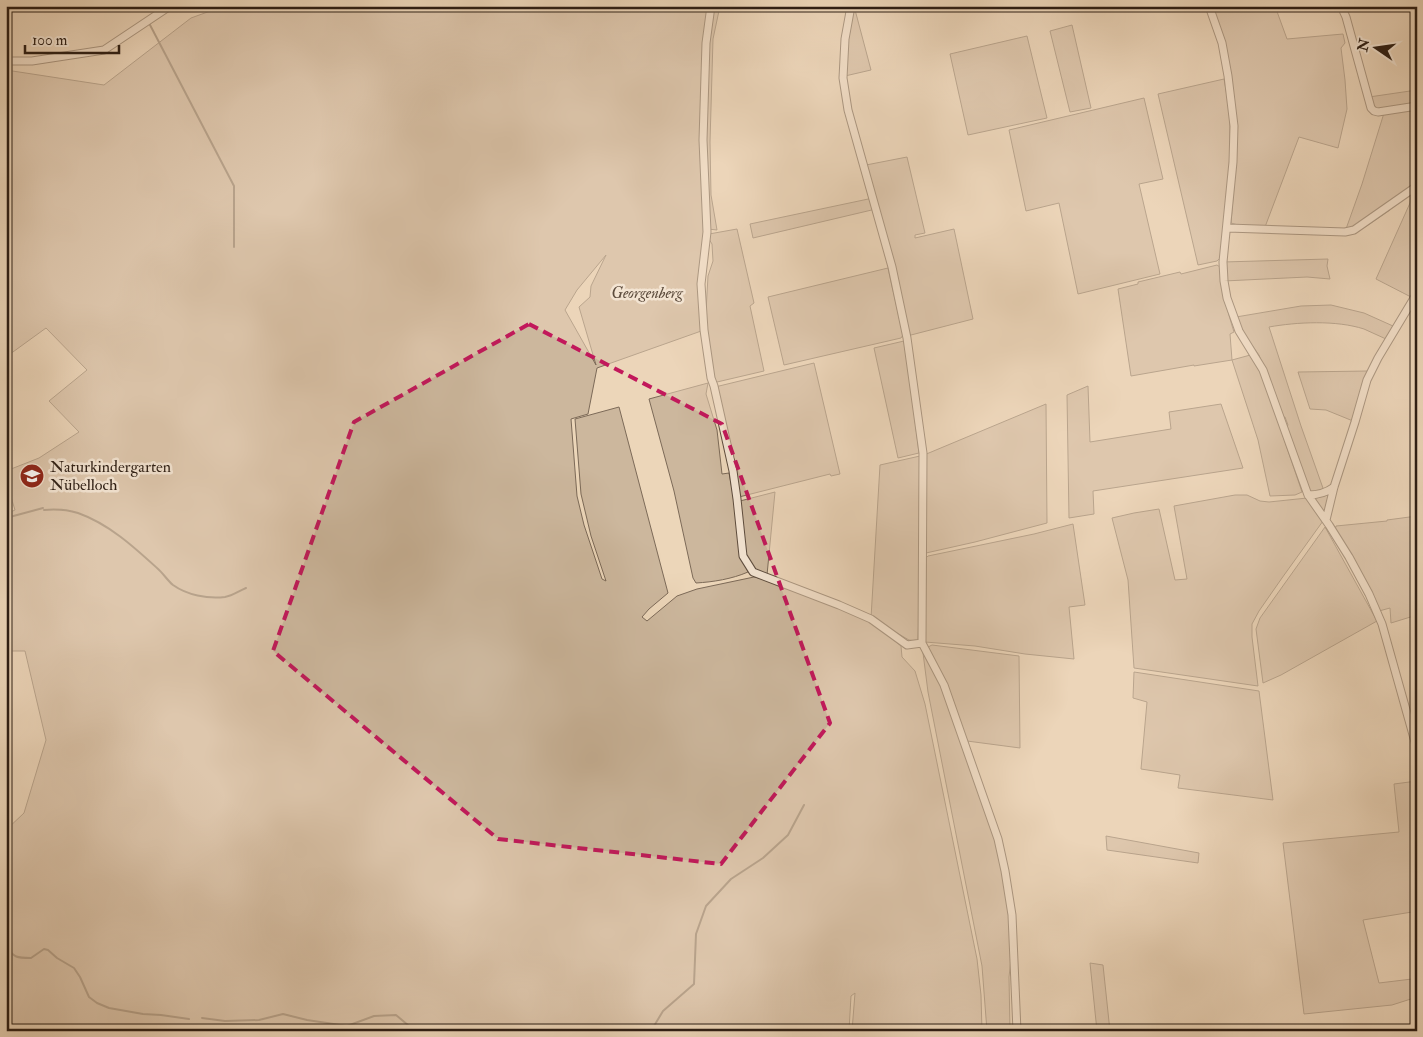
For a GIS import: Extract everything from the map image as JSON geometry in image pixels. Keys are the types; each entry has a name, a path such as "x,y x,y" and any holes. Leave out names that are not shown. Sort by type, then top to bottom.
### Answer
{"street":[{"path":"6,61 32,61 104,50 170,6"},
{"path":"711,6 706,43 703,140 707,232 701,284 710,378 714,386 733,471 743,556 752,572 871,619 907,645 922,643"},
{"path":"851,6 845,39 843,78 848,110 896,284 907,338 923,453 922,643 944,685 998,839 1012,915 1017,1031"},
{"path":"1209,6 1222,43 1234,126 1234,162 1224,262 1224,281 1227,298 1239,332 1263,370 1308,495 1349,557 1369,594 1382,624 1417,749"},
{"path":"1341,6 1346,16 1371,108 1378,112 1417,106"},
{"path":"1228,228 1345,232 1354,230 1417,186"},
{"path":"1326,520 1334,487 1368,380 1378,358 1417,293"},
{"path":"1308,495 1318,495 1334,487"}],"highlighted area":[{"path":"529,324 722,424 830,723 721,864 498,839 273,651 354,422"}],"green space":[{"name":"Georgenberg","path":"224,6 711,6 706,43 704,330 597,368 588,414 571,419 577,496 584,525 602,579 606,581 591,536 581,494 575,419 619,407 668,593 642,617 647,621 677,596 697,589 754,577 838,607 870,621 901,646 902,657 915,671 925,704 977,959 982,1031 852,1031 855,993 851,996 849,1031 6,1031 6,830 24,813 46,740 25,651 6,651 6,514 15,510 6,481 6,471 39,458 79,432 49,401 87,370 46,328 6,357 6,70 104,85 191,18","holes":["606,255 591,286 590,297 579,307 596,365 565,310 577,290"]},
{"path":"713,6 720,6 713,39 710,142 711,195 717,230 708,229 705,139 709,38"},
{"path":"854,6 871,70 845,76 845,60"},
{"path":"1212,6 1275,6 1287,39 1343,34 1345,43 1341,48 1347,109 1338,148 1299,137 1265,227 1231,223 1236,131"},
{"path":"1072,25 1091,108 1070,112 1050,31"},
{"path":"1027,36 1047,118 968,135 950,54"},
{"path":"1224,79 1230,111 1230,167 1222,256 1217,261 1198,265 1158,94"},
{"path":"1417,90 1417,104 1378,109 1373,107 1369,97"},
{"path":"1144,98 1163,179 1139,184 1160,274 1078,294 1059,203 1026,211 1009,130"},
{"path":"1417,108 1417,182 1355,227 1346,229 1384,113"},
{"path":"907,157 925,233 915,235 915,238 954,229 973,319 911,335 908,333 866,165"},
{"path":"1417,191 1417,287 1411,297 1376,279 1410,203 1411,194"},
{"path":"873,198 876,209 753,238 750,224"},
{"path":"737,229 754,303 750,306 764,371 717,382 712,379 705,330 708,276 713,261 712,244 709,234"},
{"path":"1328,259 1327,266 1330,279 1307,277 1224,281 1223,262"},
{"path":"1217,265 1220,267 1225,300 1234,332 1230,334 1232,360 1131,376 1118,289 1138,284 1138,282"},
{"path":"888,268 903,335 901,338 784,365 768,297"},
{"path":"1331,305 1364,313 1393,326 1386,339 1364,329 1341,324 1304,323 1269,327 1324,491 1310,493 1286,428 1288,425 1285,417 1282,417 1259,355 1243,333 1236,317 1301,306"},
{"path":"904,341 919,453 898,458 874,348"},
{"path":"1254,354 1286,432 1282,433 1302,492 1295,495 1270,496 1258,440 1232,360"},
{"path":"814,363 840,474 831,476 830,474 739,497 715,387"},
{"path":"1368,371 1353,421 1326,410 1310,409 1298,372"},
{"path":"708,383 706,394 717,430 722,474 729,473 735,504 739,549 748,572 722,580 696,583 693,578 674,491 649,399"},
{"path":"1088,386 1090,442 1171,429 1169,412 1221,404 1243,468 1093,491 1094,514 1069,518 1067,395"},
{"path":"1046,404 1047,523 926,553 924,455"},
{"path":"920,456 921,556 918,641 909,640 871,618 880,465"},
{"path":"775,492 767,575 755,571 744,554 740,501"},
{"path":"1331,494 1325,516 1313,499"},
{"path":"1235,495 1247,495 1260,501 1269,502 1307,498 1323,521 1259,611 1252,624 1258,686 1134,668 1128,580 1112,518 1159,509 1175,580 1187,579 1174,506"},
{"path":"1417,516 1417,615 1391,623 1390,608 1379,611 1335,530 1336,526"},
{"path":"1073,524 1085,605 1069,607 1074,659 975,646 925,642 926,558 928,556"},
{"path":"1325,527 1377,621 1281,675 1263,683 1256,629 1260,618"},
{"path":"932,645 1019,656 1020,748 967,741 928,647"},
{"path":"925,650 943,687 995,837 1009,913 1011,959 1009,977 1010,1031 987,1031 982,966 928,692 923,653"},
{"path":"1134,672 1259,691 1273,800 1178,788 1180,775 1141,769 1147,702 1133,698"},
{"path":"1417,781 1417,933 1412,912 1363,920 1379,983 1412,979 1414,998 1392,1005 1304,1014 1283,843 1399,832 1394,784"},
{"path":"1106,836 1199,853 1198,863 1107,850"},
{"path":"1090,963 1103,965 1110,1031 1097,1031"}],"waterway":[{"path":"149,23 234,186 234,247"},
{"path":"1364,227 1389,210"},
{"path":"6,518 43,508"},
{"path":"44,510 74,512 100,523 130,544 173,585 184,591 204,597 225,597 246,588"},
{"path":"651,1031 663,1011 694,984 696,934 706,906 731,879 763,858 788,835 804,805"},
{"path":"6,946 11,953 22,958 31,958 44,949 48,950 74,968 89,997 109,1008 189,1019"},
{"path":"202,1018 225,1021 259,1020 283,1014 347,1026 374,1016 396,1015 415,1031"}],"place":[{"name":"Naturkindergarten Nübelloch","path":"32,476"}]}
